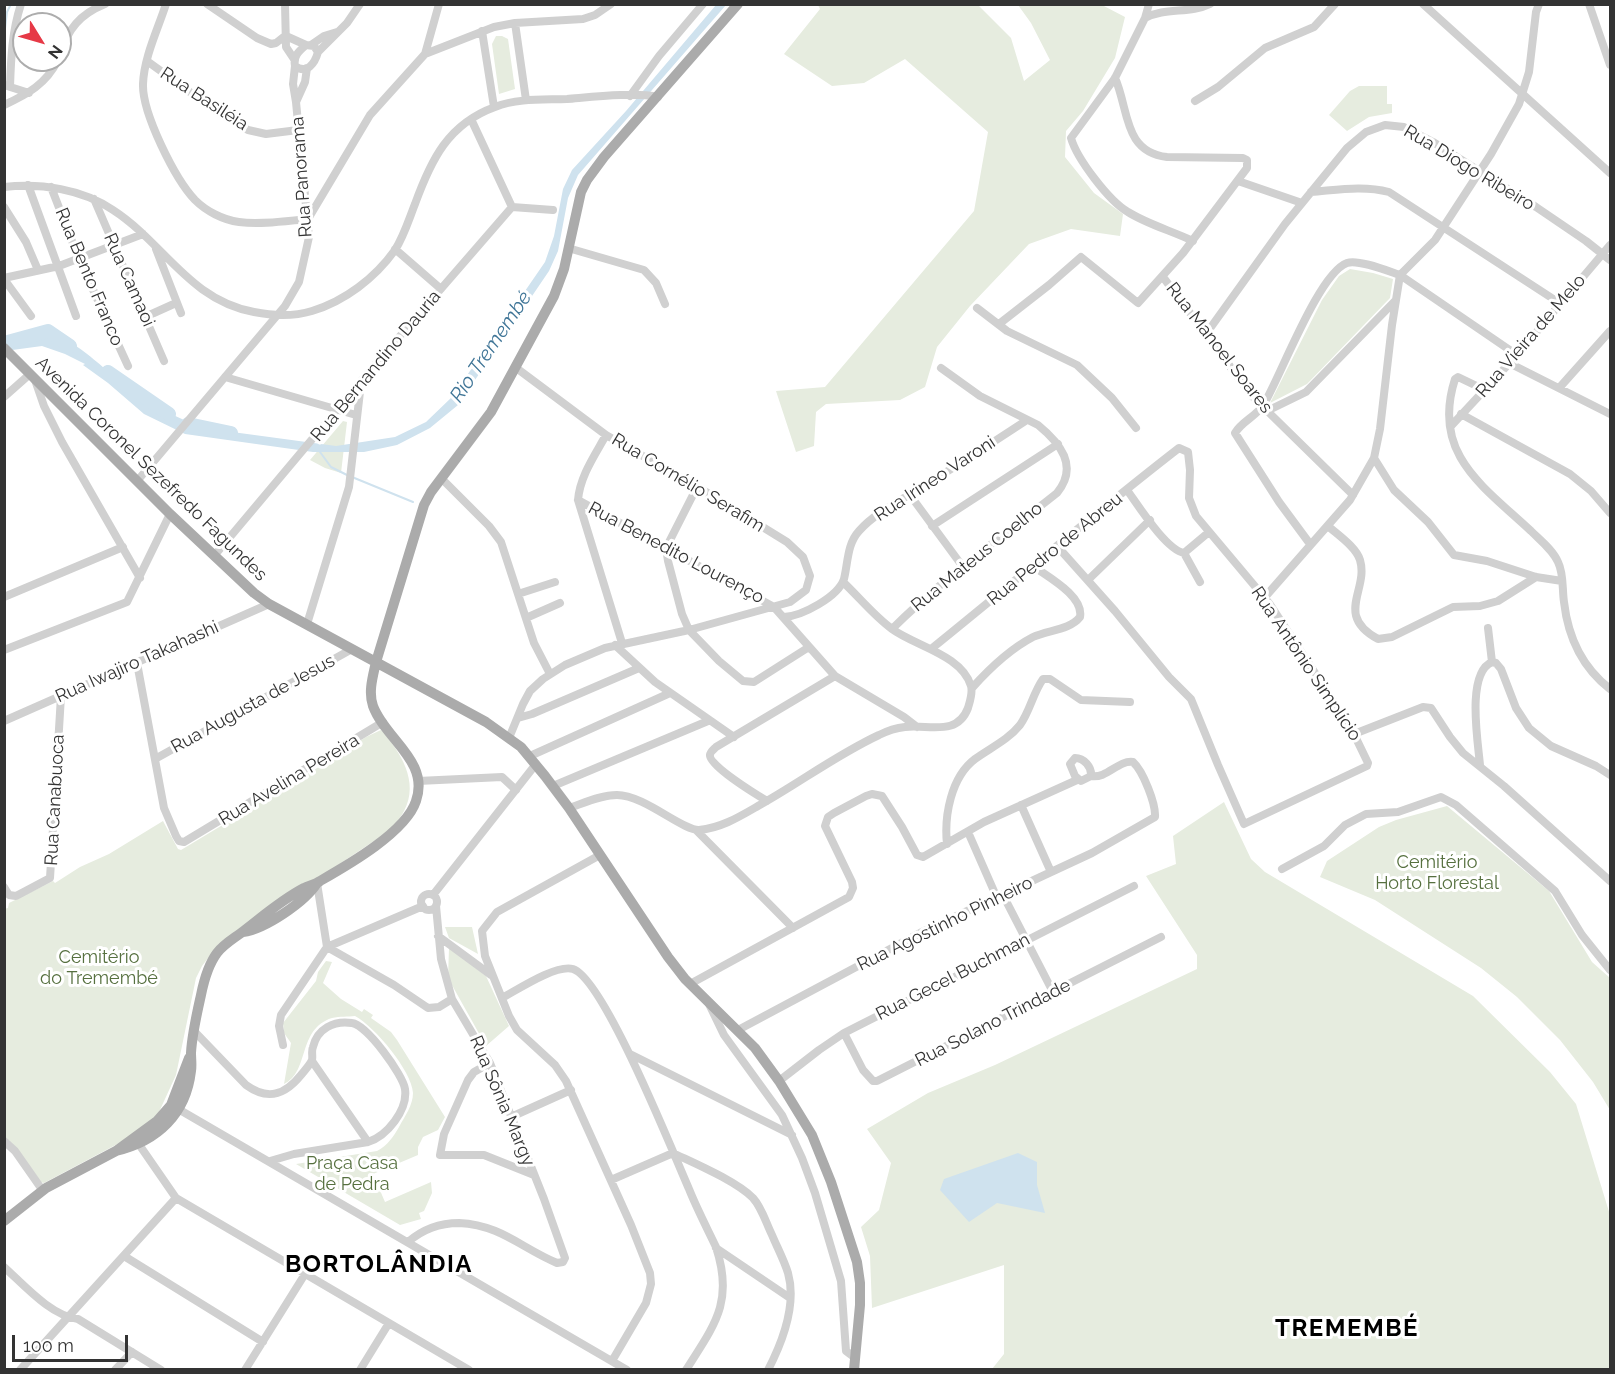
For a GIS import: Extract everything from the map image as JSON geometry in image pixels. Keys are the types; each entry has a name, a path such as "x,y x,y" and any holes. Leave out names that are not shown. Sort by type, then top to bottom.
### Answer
{"main road":[{"path":"116,1150 138,1143 166,1125 191,1072 194,1031 210,964 224,946 243,932 268,922 303,899 318,883 373,848 403,823 416,801 418,781 413,764 383,723 373,705 371,696 376,662 419,520 431,492 491,412 554,296 564,269 581,192 587,180 654,96 738,4"},
{"name":"Avenida Coronel Sezefredo Fagundes","path":"8,352 170,514 239,580 269,604 477,717 509,738 533,760 569,808 668,957 690,984 755,1048 779,1081 812,1136 822,1158 857,1262 860,1305 854,1370"},
{"path":"4,1221 43,1191 116,1150 175,1107"}],"street":[{"path":"21,4 15,24 7,86 29,93"},
{"path":"72,26 90,10 105,4"},
{"path":"166,4 147,61 143,82 148,112 172,164 189,193 213,213 238,222 308,219 370,115 425,54 482,31 515,23 584,19 595,15 611,4"},
{"path":"207,4 263,41 276,43 286,35"},
{"path":"285,4 286,47 300,69 307,68 315,61 312,47"},
{"path":"297,102 293,84 298,51 312,47 324,36 337,32 347,23 360,4"},
{"path":"425,54 439,4"},
{"path":"632,96 659,56 703,4"},
{"path":"1149,4 1145,18 1115,78 1071,138 1073,147 1090,173 1122,208 1193,241"},
{"path":"1180,4 1189,10"},
{"path":"1145,18 1210,4"},
{"path":"1196,101 1218,87 1265,48 1314,27 1335,4"},
{"path":"1423,4 1611,173"},
{"path":"1264,597 1353,495 1374,458 1380,429 1400,275 1427,250 1444,227 1480,172 1524,93 1538,8 1528,4"},
{"path":"1588,4 1608,47 1611,65"},
{"path":"515,23 526,100"},
{"path":"482,31 494,107"},
{"path":"286,35 312,47"},
{"name":"Rua Basiléia","path":"147,61 224,116 248,130 266,134 298,130"},
{"name":"Rua Panorama","path":"138,480 276,316 293,293 303,270 309,237 297,102 305,82 307,68"},
{"path":"4,105 29,93 46,80 51,72"},
{"path":"999,324 1081,257 1138,303 1193,241 1246,168 1246,159 1167,157 1148,152 1132,134 1115,78"},
{"path":"4,187 28,185 51,187 94,199 113,209 143,234 193,284 219,301 248,311 276,316 303,313 331,304 364,283 395,249 435,157 451,135 471,119 494,107 526,100 654,96"},
{"path":"471,119 512,207 553,210"},
{"name":"Rua Diogo Ribeiro","path":"1206,334 1257,262 1347,148 1366,132 1385,125 1404,127 1415,132 1536,207 1611,260"},
{"path":"1238,181 1302,203"},
{"path":"28,185 76,316"},
{"name":"Rua Bento Franco","path":"51,187 79,259 128,366"},
{"path":"1311,192 1373,188 1395,195 1561,304"},
{"name":"Rua Camaoi","path":"94,199 164,361"},
{"path":"4,207 26,242 38,270"},
{"name":"Rua Bernandino Dauria","path":"214,556 336,410 512,207"},
{"path":"31,316 4,278 58,266 143,234"},
{"name":"Rua Vieira de Melo","path":"1451,426 1517,355 1611,245"},
{"path":"156,248 181,313"},
{"path":"568,248 644,270 656,283 665,304"},
{"path":"395,249 441,289"},
{"path":"1264,409 1314,303 1335,271 1352,262 1400,275 1517,355"},
{"name":"Rua Manoel Soares","path":"1163,277 1264,409 1353,495"},
{"path":"1310,544 1235,436 1237,430 1264,409 1306,392 1395,300"},
{"path":"145,317 176,303"},
{"path":"977,308 1018,337 1077,365 1104,388 1136,428"},
{"path":"1560,387 1611,332"},
{"path":"1509,363 1611,414"},
{"name":"Rua Cornélio Serafim","path":"509,738 526,696 550,674 575,660 618,644 688,630 790,602 806,590 810,576 803,558 788,542 606,435 515,368"},
{"path":"932,526 1058,444 1046,431 970,390 941,368"},
{"path":"4,398 32,376 48,416 140,578"},
{"path":"225,377 356,418"},
{"path":"1485,390 1456,378 1449,405 1455,447 1465,468 1475,480 1553,554 1559,563 1565,611 1575,645 1593,674 1611,689"},
{"path":"307,624 348,487 361,381"},
{"path":"48,416 56,400"},
{"path":"1461,414 1570,474 1610,510"},
{"name":"Rua Irineo Varoni","path":"843,582 848,554 856,533 876,516 1027,420"},
{"path":"606,435 583,479 578,500 618,644 639,668 670,693 734,737"},
{"name":"Rua Mateus Coelho","path":"892,629 921,601 1058,493 1068,471 1066,460 1058,444"},
{"name":"Rua Pedro de Abreu","path":"931,649 1179,448"},
{"name":"Rua Antônio Simplício","path":"1088,580 1157,663 1191,699 1244,824 1366,768 1368,762 1354,734 1264,597 1209,532 1191,506 1189,498 1190,460 1188,452 1179,448"},
{"path":"1374,458 1394,490 1421,514 1454,555 1487,561 1536,578 1562,581"},
{"path":"441,478 496,535 519,594 534,643 550,674"},
{"path":"697,487 666,548 672,579 688,630 735,675 748,683 754,682 809,647"},
{"path":"1127,490 1169,544 1184,554 1200,582"},
{"path":"910,495 963,567"},
{"name":"Rua Benedito Lourenço","path":"578,500 774,607 835,676 917,727"},
{"path":"4,650 122,606 130,598 170,514"},
{"path":"1057,546 1088,580 1150,520"},
{"path":"1328,526 1359,559 1360,570 1355,611 1364,627 1378,639 1392,637 1453,607 1480,606 1497,601 1536,578"},
{"path":"1184,554 1209,532"},
{"path":"4,597 123,547"},
{"path":"696,830 724,824 880,734 903,727 939,729 958,722 968,708 972,688 994,666 1022,644 1048,631 1073,624 1080,617 1080,608 1074,597 1033,566"},
{"path":"519,594 555,582"},
{"path":"784,617 808,610 832,594 843,582 892,629 931,649 961,669 972,688"},
{"path":"526,618 560,603"},
{"name":"Rua Iwajiro Takahashi","path":"4,721 269,604"},
{"path":"1488,628 1491,662"},
{"name":"Rua Augusta de Jesus","path":"155,759 352,649"},
{"path":"1480,765 1476,705 1481,673 1491,662"},
{"path":"1491,662 1496,663 1501,669 1516,708 1529,728 1561,751 1611,775"},
{"path":"137,663 155,759"},
{"path":"518,718 540,711 639,668"},
{"path":"766,801 716,766 710,754 716,747 835,676"},
{"path":"947,844 946,823 960,777 974,760 1002,742 1019,726 1043,679 1050,680 1081,700 1130,702"},
{"path":"436,906 429,910 423,906 421,901 424,896 433,895 516,790 533,760 670,693"},
{"name":"Rua Canabuoca","path":"4,887 12,896 27,891 50,878 61,696"},
{"path":"1354,734 1426,706 1434,711 1457,746 1611,881"},
{"path":"553,786 708,721"},
{"name":"Rua Avelina Pereira","path":"155,759 164,808 172,830 180,841 184,842 383,723"},
{"path":"690,984 847,898 852,893 852,882 825,826 828,817 866,796 872,794 882,796 917,855 923,857 1021,805 1077,780 1084,781 1091,776 1090,768 1085,762 1075,758 1070,766 1077,780"},
{"name":"Rua Agostinho Pinheiro","path":"738,1030 912,938 1051,872 1154,819 1154,806 1139,768 1133,762 1126,762 1101,776 1091,776"},
{"path":"418,781 502,777 516,790"},
{"path":"569,808 607,796 631,797 696,830 793,928"},
{"path":"1282,869 1324,846 1345,825 1366,814 1398,812 1435,798 1446,798 1555,891 1582,935 1611,970"},
{"path":"1021,805 1051,872"},
{"path":"968,832 1053,992"},
{"path":"600,855 497,912 482,932 485,956 491,975 509,1016 517,1030 555,1065 571,1090 650,1273 651,1284 646,1303 612,1361"},
{"path":"318,883 327,947"},
{"name":"Rua Gecel Buchman","path":"779,1081 844,1033 1134,886"},
{"name":"Rua Sônia Margy","path":"408,1242 436,1225 471,1224 486,1226 502,1233 557,1263 565,1260 490,1063 452,999 438,936 437,901 433,895"},
{"path":"283,1045 279,1026 281,1015 327,947 423,906"},
{"path":"438,936 491,975"},
{"name":"Rua Solano Trindade","path":"844,1033 863,1070 873,1081 877,1082 1161,937"},
{"path":"327,947 394,985 428,1008 439,1007 452,999"},
{"path":"502,998 562,968 579,972 630,1054 716,1247 724,1277 722,1303 716,1320 686,1370"},
{"path":"707,1000 724,1035 782,1115 792,1135 815,1193 838,1269 846,1351 854,1357"},
{"path":"270,1161 294,1154 368,1142 379,1138 388,1130 401,1108 405,1097 405,1087 384,1052 360,1025 348,1022 339,1023 328,1026 315,1040 312,1061 368,1142"},
{"path":"194,1031 246,1085 262,1094 278,1094 286,1090 312,1061"},
{"path":"630,1054 792,1135"},
{"path":"490,1063 474,1072 468,1080 441,1143 440,1155 484,1155 534,1175"},
{"path":"511,1117 571,1090"},
{"path":"175,1107 627,1370"},
{"path":"4,1141 15,1150 43,1191"},
{"path":"138,1143 176,1198 469,1370"},
{"path":"611,1180 673,1153"},
{"path":"673,1153 723,1179 753,1199 784,1261 789,1274 789,1313 784,1333 768,1370"},
{"path":"20,1370 176,1198"},
{"path":"716,1247 790,1298"},
{"path":"124,1256 263,1342"},
{"path":"4,1268 57,1313 78,1319 161,1370"},
{"path":"245,1370 305,1274"},
{"path":"360,1370 388,1323"},
{"path":"115,1370 132,1352"}],"green space":[{"path":"818,5 978,5 1011,38 1024,81 1050,60 1031,23 1018,5 1102,5 1125,17 1115,58 1083,111 1066,131 1065,157 1094,193 1123,214 1120,236 1071,229 1029,244 970,306 937,347 925,387 900,400 826,404 816,412 814,446 796,452 776,391 825,387 974,211 988,132 905,59 864,83 832,86 784,54 820,9"},
{"path":"496,36 508,39 515,89 499,94 492,44"},
{"path":"1359,86 1387,86 1387,104 1392,104 1392,113 1369,117 1347,131 1329,115 1350,91"},
{"path":"1350,269 1393,279 1390,298 1307,384 1270,403 1322,300 1339,276"},
{"path":"343,421 347,422 341,473 310,460"},
{"name":"Cemitério do Tremembé","path":"381,730 401,757 409,778 408,800 398,820 386,833 218,945 196,978 176,1075 159,1112 151,1121 125,1140 44,1183 40,1182 5,1138 4,909 8,908 9,903 53,881 55,883 163,821 178,849 181,850"},
{"path":"1224,802 1251,859 1265,872 1473,996 1550,1072 1576,1104 1610,1215 1610,1369 992,1369 1004,1354 1004,1265 872,1308 870,1256 861,1227 879,1210 891,1163 867,1129 928,1093 995,1065 1197,969 1197,955 1146,876 1176,864 1173,836"},
{"name":"Cemitério Horto Florestal","path":"1447,806 1549,891 1592,962 1610,978 1610,1110 1593,1082 1560,1040 1517,997 1481,968 1375,900 1320,877 1327,861 1379,827"},
{"path":"445,927 472,927 478,954 449,938"},
{"path":"449,948 486,976 509,1026 486,1046 448,978"},
{"name":"Praça Casa de Pedra","path":"326,961 332,962 323,983 341,999 362,1012 364,1009 373,1015 371,1018 391,1032 445,1117 438,1130 423,1137 418,1147 418,1155 373,1174 385,1202 431,1182 432,1193 424,1211 419,1213 421,1219 400,1225 296,1164 377,1151 395,1134 413,1097 406,1073 391,1050 372,1029 355,1016 332,1018 313,1031 298,1070 284,1084 291,1043 284,1033 283,1023 316,981 318,972"}],"water":[{"path":"716,5 726,5 578,175 568,198 558,251 549,271 458,405 430,428 397,445 364,452 313,452 185,434 144,414 83,365 85,364 65,354 42,346 5,351 4,339 43,335 63,339 157,406 196,425 210,429 336,446 395,437 426,422 452,397 545,262 554,236 563,189 572,170 626,111"},
{"path":"1018,1153 1037,1162 1037,1185 1045,1213 997,1203 969,1222 940,1190 944,1179"}],"waterway":[{"path":"4,37 7,12 11,4"},
{"name":"Rio Tremembé","path":"4,343 48,331 70,346"},
{"name":"Rio Tremembé","path":"108,372 169,414"},
{"name":"Rio Tremembé","path":"188,424 231,433"},
{"path":"320,452 331,467 347,475"},
{"path":"352,477 413,502"}],"district":[{"name":"BORTOLÂNDIA","path":"379,1265"},
{"name":"TREMEMBÉ","path":"1347,1329"}]}
